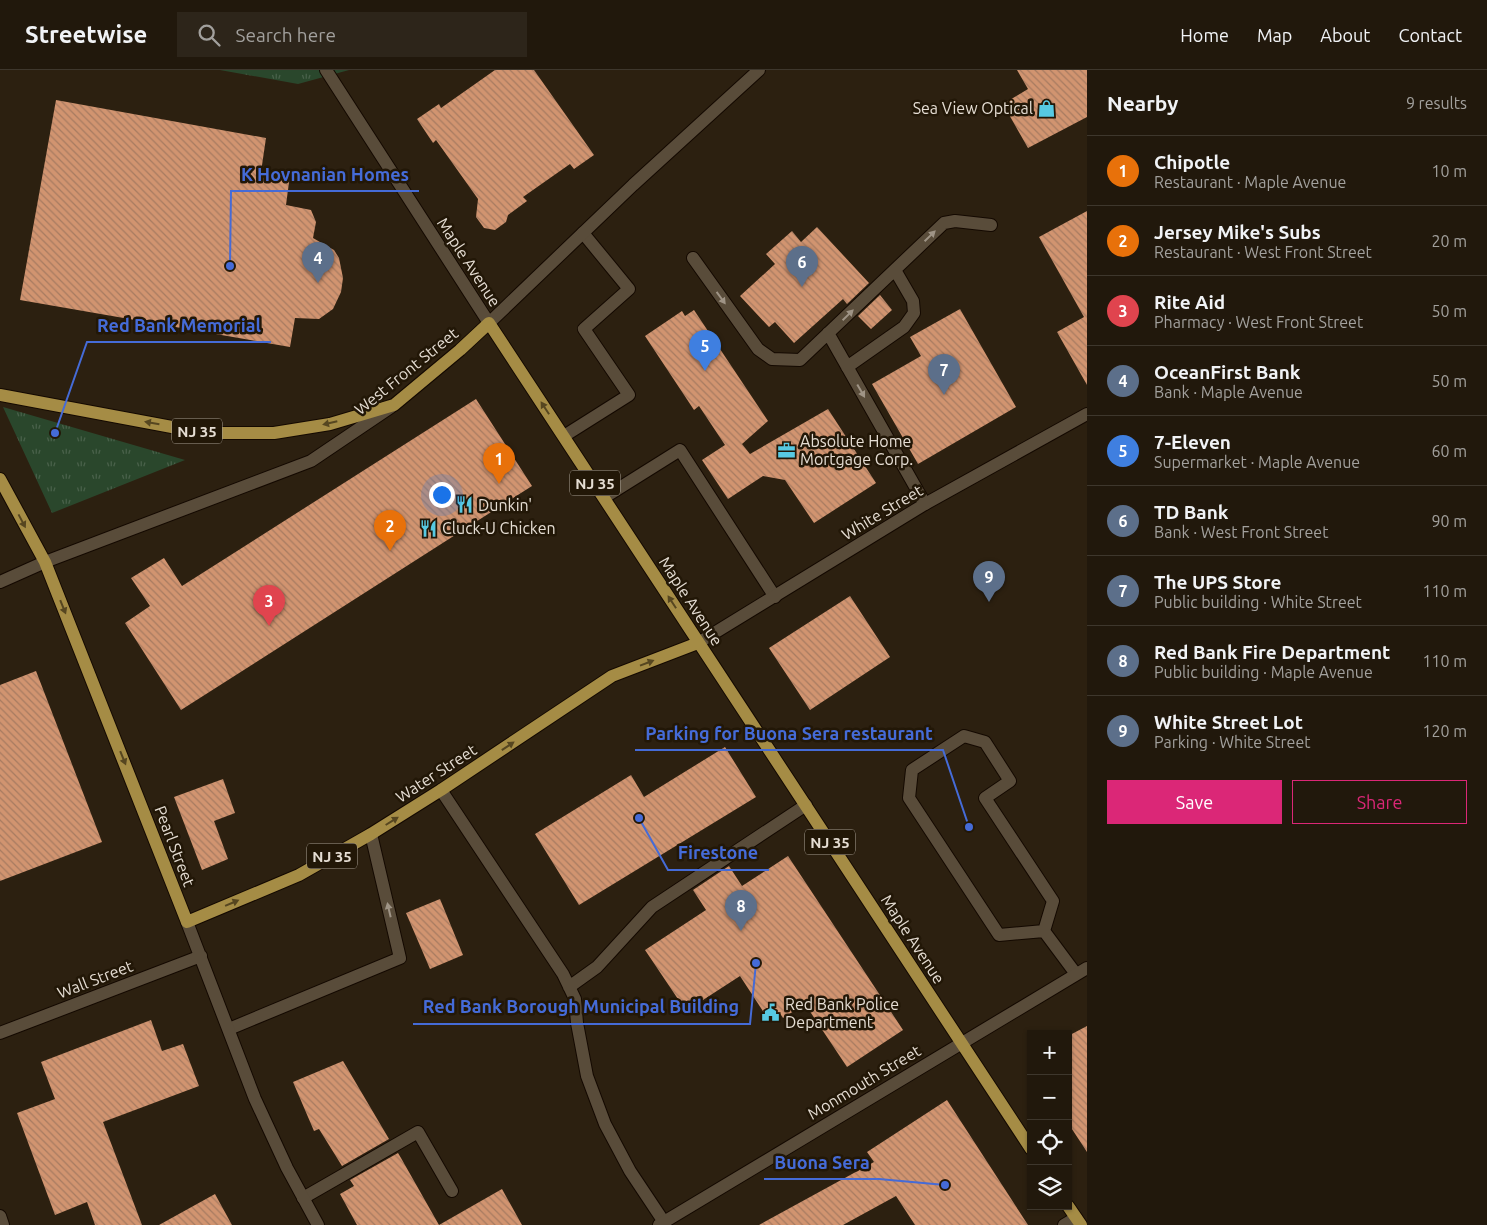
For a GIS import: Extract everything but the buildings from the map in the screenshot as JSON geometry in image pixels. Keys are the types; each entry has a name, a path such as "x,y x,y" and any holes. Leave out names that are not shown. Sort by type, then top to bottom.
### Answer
{"main road":[{"name":"West Front Street","path":"394,405 490,323"},
{"name":"Maple Avenue","path":"490,323 1027,1143"},
{"name":"NJ 35","path":"0,395 204,433 274,434 330,424 394,405"},
{"name":"Pearl Street","path":"0,479 45,562 187,922"},
{"name":"Water Street","path":"187,922 299,875 371,834 441,790 612,676 698,643"},
{"path":"1071,1210 1078,1221"}],"street":[{"name":"Maple Avenue","path":"326,70 490,323"},
{"name":"West Front Street","path":"490,323 583,232 759,70"},
{"path":"693,258 758,349 772,359 800,360 944,223 955,221 991,225"},
{"path":"564,436 628,395 584,329 628,289 583,232"},
{"path":"847,367 904,327 914,312 913,301 895,270"},
{"path":"828,333 926,504"},
{"name":"West Front Street","path":"0,582 45,562 311,460 394,405"},
{"name":"White Street","path":"698,643 926,504 1087,414"},
{"path":"605,497 680,450 775,597"},
{"path":"964,736 985,742 1010,781 985,798 1053,901 1044,931 999,935 909,798 912,770 964,736"},
{"path":"441,790 563,974 575,999 577,1022 587,1076 606,1124 630,1170 662,1224"},
{"path":"569,987 597,967 652,907 806,805"},
{"path":"229,1029 400,958 371,834"},
{"name":"Pearl Street","path":"187,922 255,1099 286,1168 318,1225"},
{"path":"1044,931 1082,971"},
{"name":"Wall Street","path":"0,1032 201,956"},
{"name":"Monmouth Street","path":"662,1224 961,1042 1082,971"},
{"path":"303,1198 418,1132 452,1191"},
{"path":"0,1216 3,1225"},
{"path":"1064,1225 1078,1221"}],"green space":[{"path":"220,70 349,70 298,84"},
{"path":"3,407 185,460 52,513"}],"place":[{"name":"Sea View Optical","path":"1047,108"},
{"name":"K Hovnanian Homes","path":"230,266"},
{"name":"OceanFirst Bank","path":"318,283"},
{"name":"TD Bank","path":"802,287"},
{"name":"7-Eleven","path":"705,371"},
{"name":"The UPS Store","path":"944,395"},
{"name":"Red Bank Memorial","path":"55,433"},
{"name":"Absolute Home Mortgage Corp.","path":"786,450"},
{"name":"Chipotle","path":"499,484"},
{"name":"Dunkin'","path":"464,505"},
{"name":"Cluck-U Chicken","path":"428,528"},
{"name":"Jersey Mike's Subs","path":"390,551"},
{"name":"White Street Lot","path":"989,602"},
{"name":"Rite Aid","path":"269,626"},
{"name":"Firestone","path":"639,818"},
{"name":"Parking for Buona Sera restaurant","path":"969,827"},
{"name":"Red Bank Fire Department","path":"741,931"},
{"name":"Red Bank Borough Municipal Building","path":"756,963"},
{"name":"Red Bank Police Department","path":"771,1013"},
{"name":"Buona Sera","path":"945,1185"}]}
